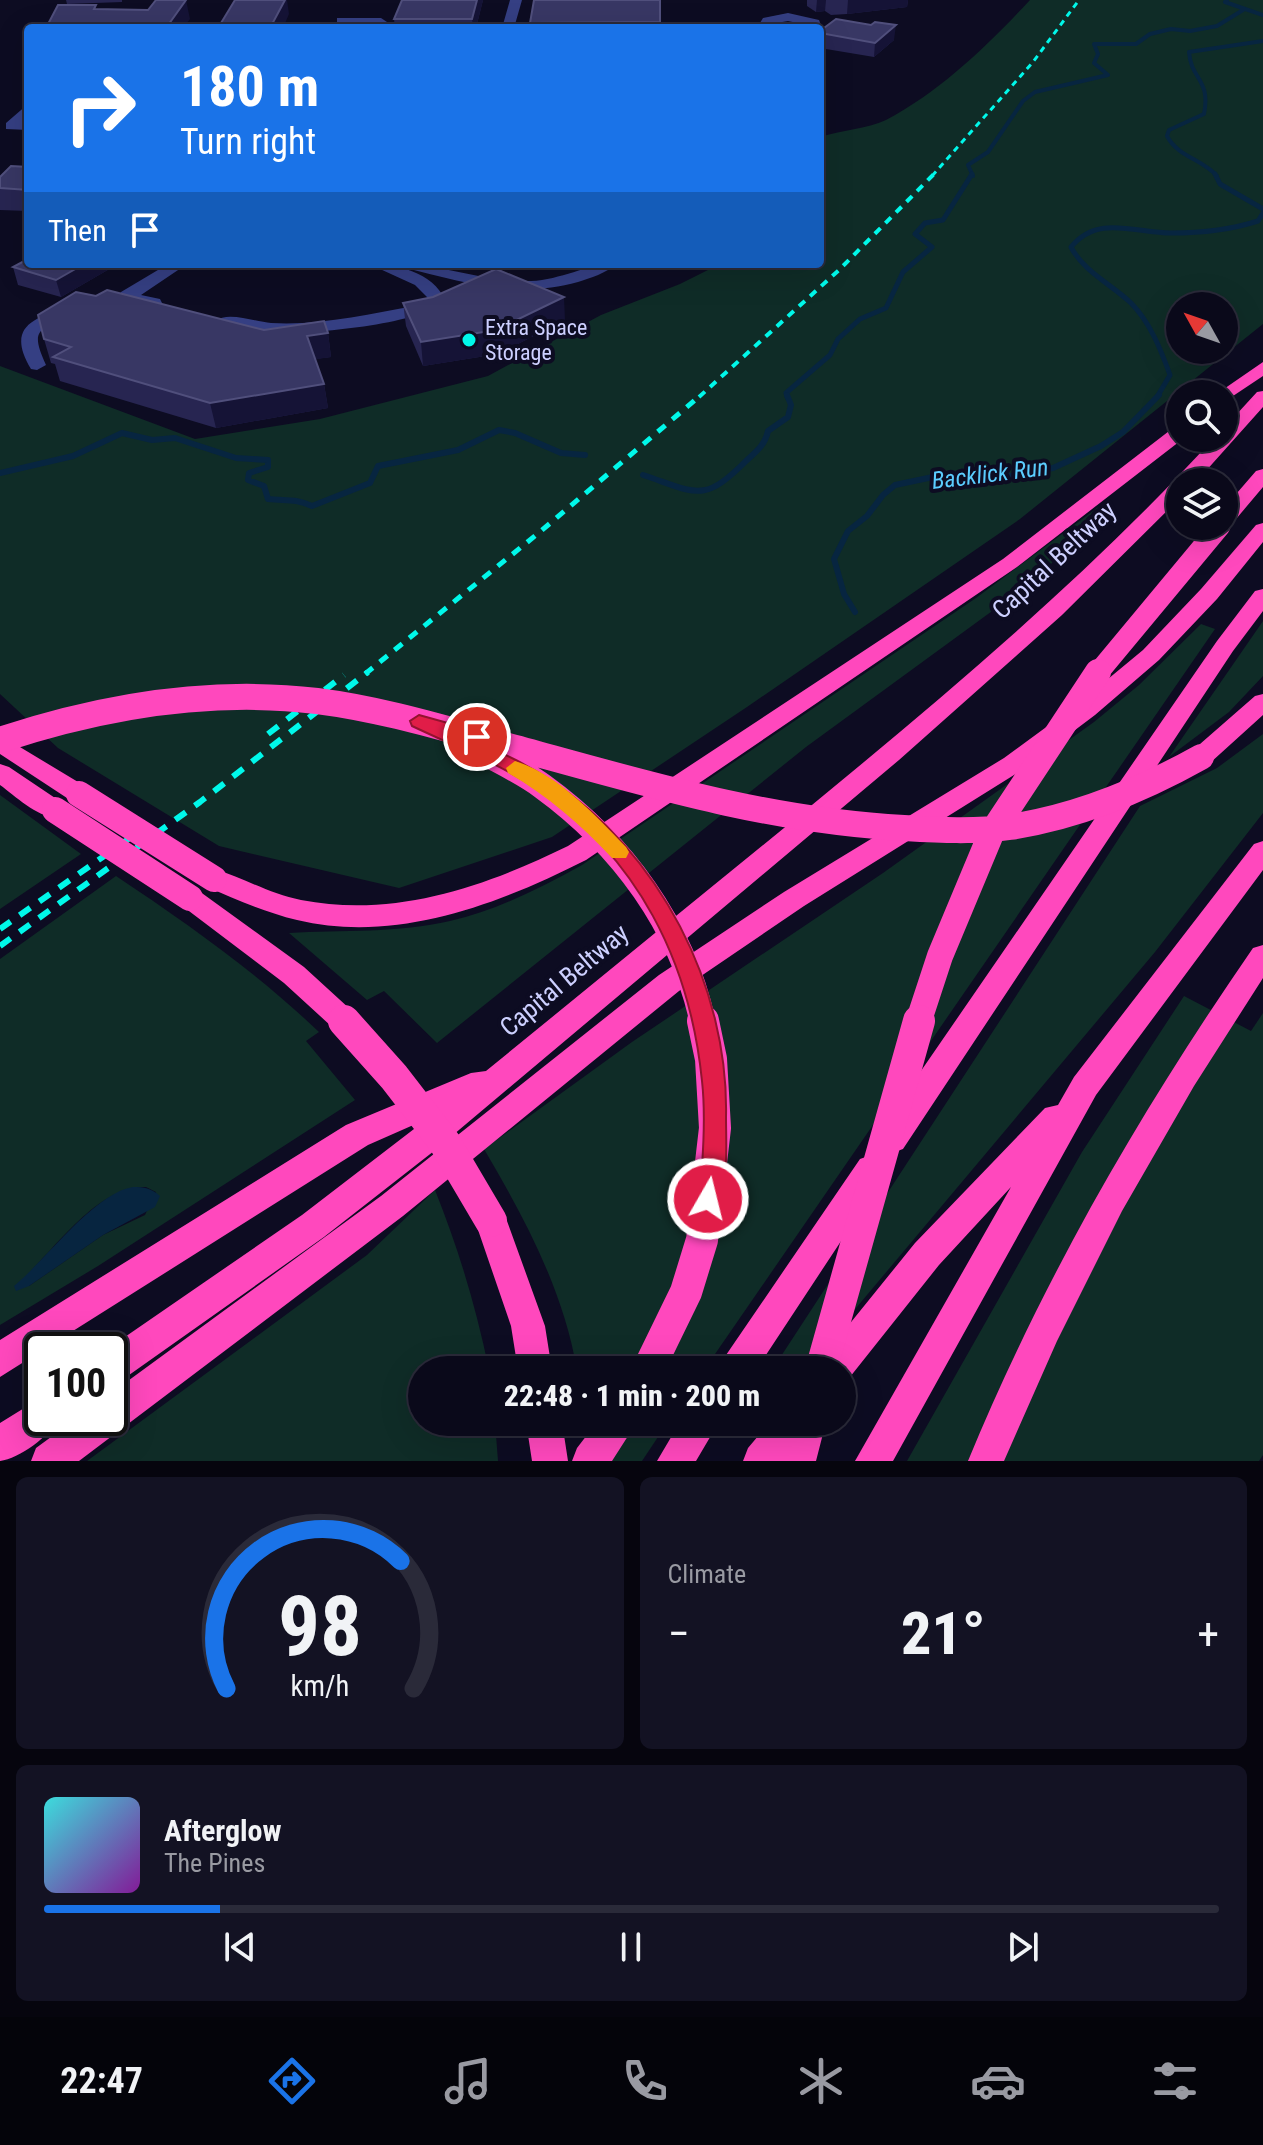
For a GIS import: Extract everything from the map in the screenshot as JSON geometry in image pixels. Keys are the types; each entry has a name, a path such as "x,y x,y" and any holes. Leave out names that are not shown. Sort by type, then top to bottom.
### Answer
{"highway":[{"path":"1238,386 1263,367"},
{"path":"1198,468 1263,396"},
{"path":"0,741 214,879 258,899 311,912 360,916 417,913 475,899 531,878 577,853 1010,563 1166,443"},
{"path":"1238,504 1263,475"},
{"name":"Capital Beltway","path":"128,1355 313,1226 423,1141 890,754 1054,610 1166,501"},
{"path":"128,1403 392,1206 669,983 794,899 1013,764 1087,709 1151,655 1263,529"},
{"path":"825,1356 923,1005 991,834 1072,708 1117,646 1208,540"},
{"path":"745,1356 1216,659 1263,596"},
{"path":"0,741 92,713 208,699 315,701 419,721 719,803 795,819 886,828 949,830 1020,826 1120,796 1164,779 1201,757 1263,705"},
{"path":"419,721 501,760 544,785 588,820 630,864 665,918 691,973 710,1051 715,1097 713,1168 697,1262 670,1330 656,1356"},
{"path":"0,773 250,941 341,1018 394,1077 445,1143 491,1221 528,1326 533,1356"},
{"path":"845,1356 927,1254 1085,1086 1263,851"},
{"path":"986,1461 1019,1382 1146,1135 1223,1012 1263,956"},
{"path":"0,1360 357,1135 507,1071"},
{"path":"873,1461 1085,1086"},
{"path":"0,1445 24,1428"},
{"path":"49,1461 83,1436"},
{"path":"546,1436 550,1461"},
{"path":"590,1461 609,1436"},
{"path":"675,1461 692,1436"},
{"path":"761,1461 782,1436"},
{"path":"798,1461 804,1436"}],"street":[{"path":"509,24 516,0"},
{"path":"340,24 345,8"},
{"path":"765,24 788,17 815,24"},
{"path":"354,24 381,22"},
{"path":"24,112 11,126 24,126"},
{"path":"172,268 120,300 173,308"},
{"path":"204,316 250,328 297,330 420,310 437,300 433,289 386,268"},
{"path":"425,268 503,286 530,288 569,282 599,268"},
{"path":"37,365 27,342 32,330 54,317 82,310"}],"green space":[{"path":"1030,0 1263,0 1263,324 1238,344 1238,292 1166,292 1166,364 1213,364 1193,380 1166,380 1166,402 1020,519 552,837 399,888 219,846 58,748 0,694 0,366 195,439 320,419 488,376 601,315 712,268 824,268 824,136 886,120 926,95 963,66"},
{"path":"1101,505 1110,507 1010,598 806,747 437,1043 384,991 367,1000 289,933 431,925 485,911 550,882 582,865 976,598"},
{"path":"1263,621 1263,676 1229,712 1169,757"},
{"path":"1201,624 1215,629 714,1356 574,1356 562,1311 541,1255 484,1149 632,1042 883,873 1094,722 1139,685"},
{"path":"1263,734 1263,813 1155,952 816,1356 781,1356 1140,806 1217,768"},
{"path":"0,795 81,854 0,909"},
{"path":"116,876 221,950 319,1032 306,1041 355,1100 98,1266 0,1325 0,959","holes":["146,1187 156,1192 145,1215 103,1235 29,1286 25,1277 95,1207 128,1189"]},
{"path":"1184,996 1251,1031 1263,1013 1263,1455 1259,1461 907,1461 1082,1152"},
{"path":"435,1190 466,1279 486,1356 408,1356 408,1436 496,1436 498,1461 87,1461 121,1436 128,1436 128,1431 367,1255"},
{"path":"588,1436 659,1436 642,1461 592,1461"}],"water":[{"path":"133,1187 147,1188 160,1196 155,1207 103,1235 29,1286 16,1291 14,1286 86,1214 102,1201"}],"building":[{"path":"156,0 186,0 169,24 48,24 58,5 148,10"},
{"path":"235,0 285,0 272,24 220,24"},
{"path":"402,0 477,0 472,19 394,19"},
{"path":"534,0 660,0 660,22 530,23"},
{"path":"836,19 871,25 875,22 896,25 875,43 824,34 824,28"},
{"path":"11,166 24,167 24,190 0,188 0,177"},
{"path":"24,261 24,268 77,268 56,280 13,267"},
{"path":"496,269 564,297 496,330 421,342 403,303 433,297"},
{"path":"107,290 264,330 324,321 328,333 307,336 324,384 210,403 53,357 71,347 44,339 38,315 76,292 96,296"}],"waterway":[{"name":"Backlick Run","path":"1227,0 1225,2 1263,15"},
{"path":"973,176 968,165 988,152 1023,101 1035,92 1108,75 1094,63 1098,54 1094,44 1136,44 1150,34 1171,29 1190,31 1217,26 1243,10"},
{"name":"Backlick Run","path":"1215,175 1177,149 1167,136 1169,130 1204,114 1205,93 1193,69 1189,52 1263,41"},
{"path":"787,397 786,393 830,355 838,339 860,319 886,308 903,272 932,247 915,234 925,223 943,220 972,174"},
{"name":"Backlick Run","path":"1215,175 1220,184 1263,209"},
{"name":"Backlick Run","path":"1157,397 1170,375 1149,328 1131,303 1090,271 1071,247 1082,237 1105,228 1204,232 1258,221 1263,213"},
{"path":"643,475 688,490 699,491 719,484 757,451 768,431 788,417 791,405 787,395"},
{"name":"Backlick Run","path":"855,612 844,594 834,559 848,531 867,516 895,485 933,477 1005,477 1053,468 1123,432 1159,395"},
{"path":"0,473 73,456 122,433 152,440 175,438 236,458 268,460 268,467 249,473 248,480 264,486 268,499 312,506 370,483 378,466 458,450 499,430 515,433 561,453 585,455"}],"railway":[{"path":"932,176 1033,62 1079,0"},
{"path":"699,397 839,270 934,174"},
{"path":"365,674 541,531 701,395"},
{"path":"0,946 200,802 368,672"},
{"path":"268,734 344,675"},
{"path":"0,929 147,826"}],"slow traffic":[{"path":"515,768 544,785 588,820 619,852"}],"place":[{"name":"Extra Space Storage","path":"469,340"}],"route":[{"path":"477,737 419,721 501,760 544,785 588,820 630,864 665,918 691,973 708,1036 715,1097 713,1168 708,1199"}]}
